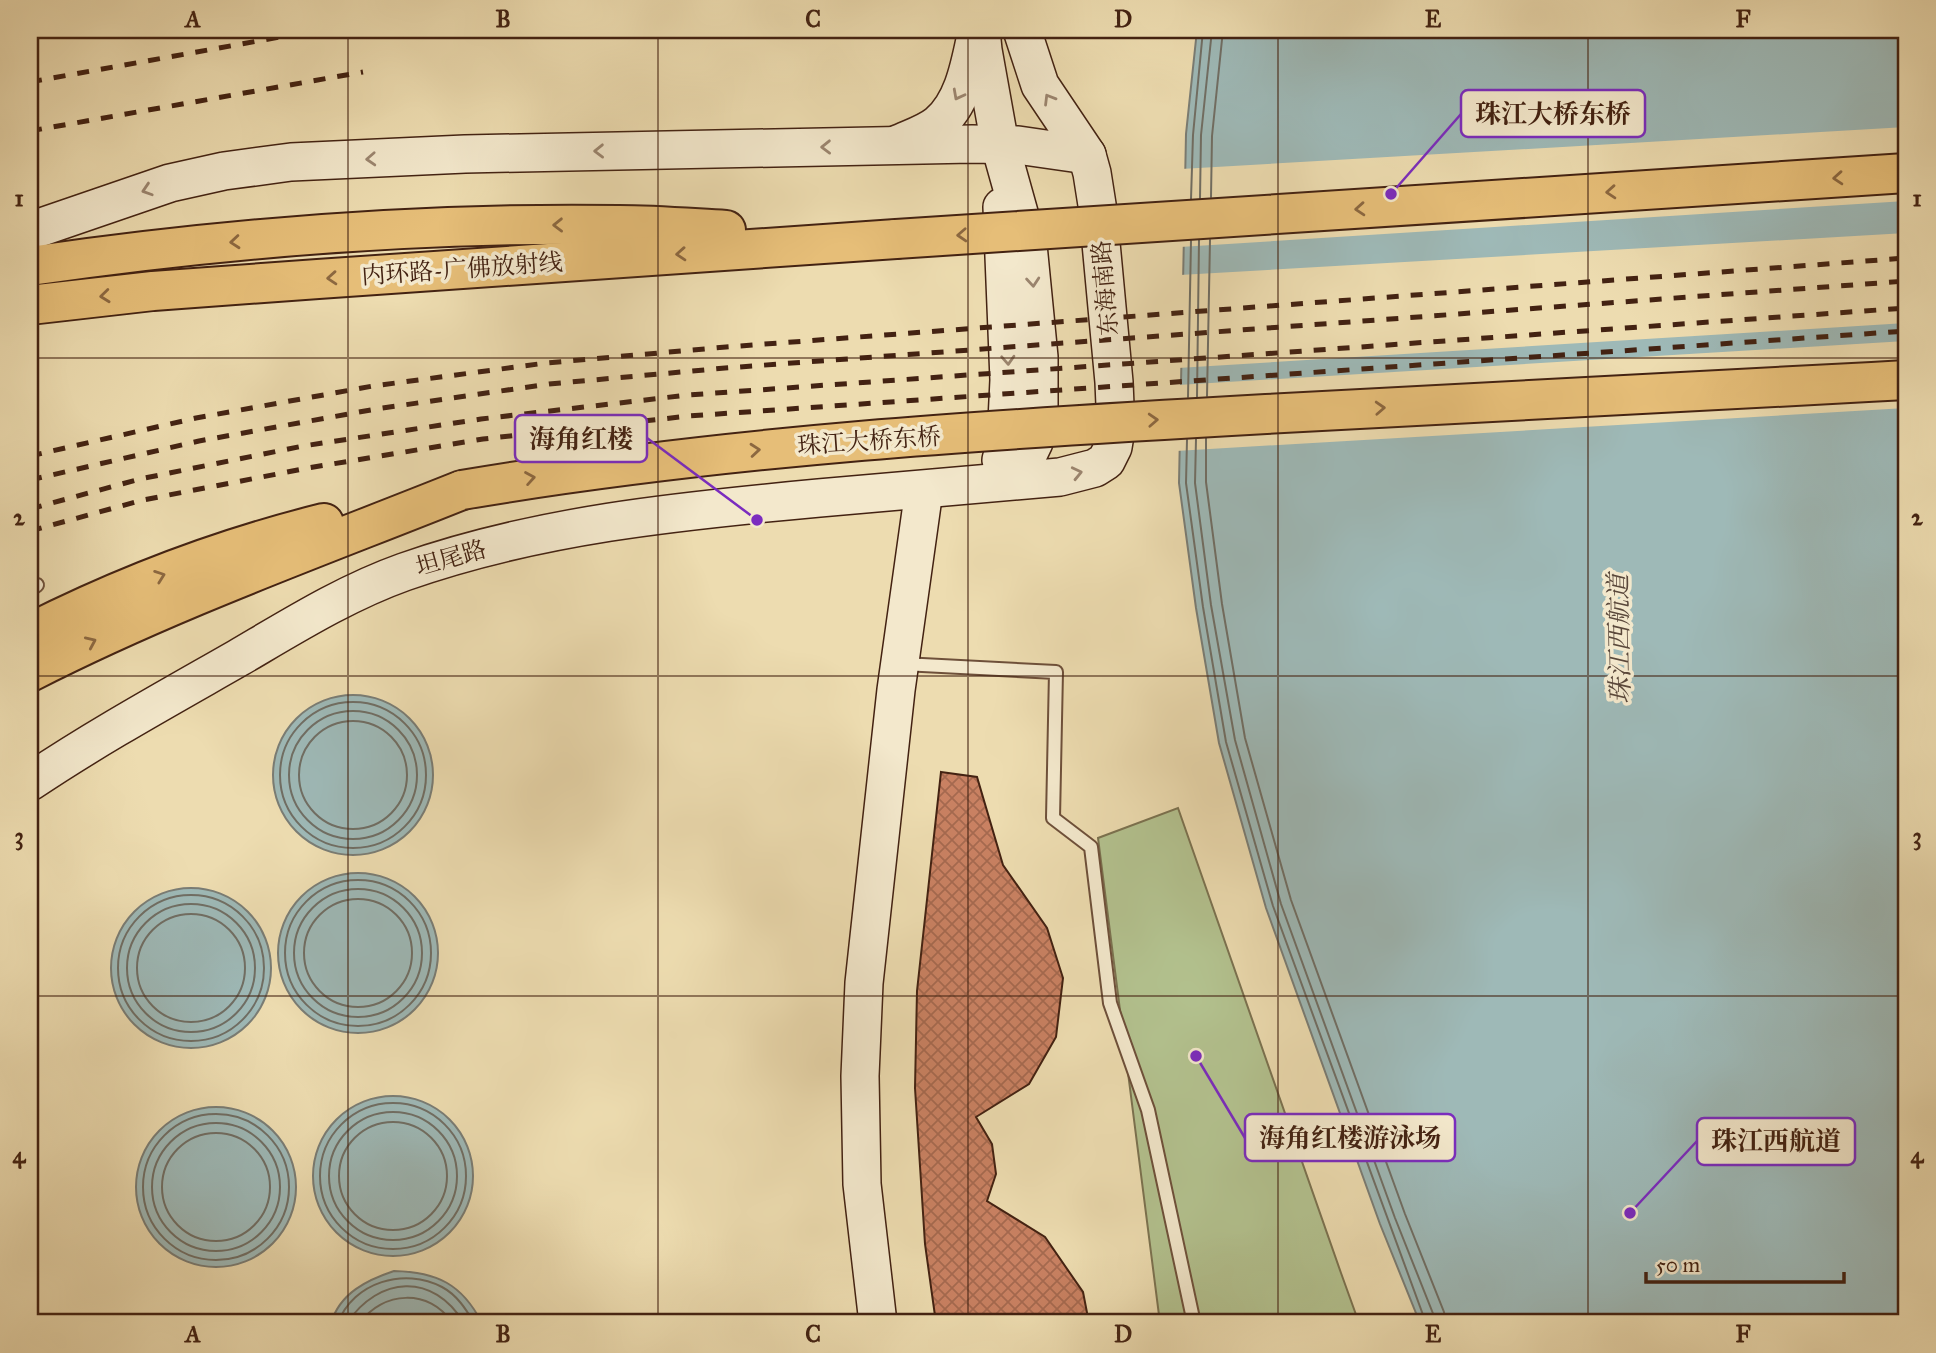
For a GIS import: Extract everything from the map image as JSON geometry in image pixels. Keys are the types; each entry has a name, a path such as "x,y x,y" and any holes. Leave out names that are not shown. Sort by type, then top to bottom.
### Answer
{"highway":[{"path":"30,265 290,237 480,226 620,225 895,239 1906,173"},
{"name":"内环路-广佛放射线","path":"30,305 153,291 895,239"},
{"name":"珠江大桥东桥","path":"462,489 663,459 918,436 1152,420 1906,380"},
{"path":"30,633 123,589 262,540 462,489"},
{"path":"30,672 162,610 462,489"}],"street":[{"path":"979,30 1000,145 1009,380 1009,408 1003,458 996,482"},
{"path":"894,145 938,124 950,110 962,91 979,30"},
{"name":"东海南路","path":"924,489 1081,473 1106,461 1113,447 1116,429 1109,330 1092,173 1087,155 1040,86 1022,30"},
{"path":"30,231 170,183 224,170 291,162 464,154 894,145 1000,145 1087,155"},
{"path":"878,1323 862,1184 860,1076 864,983 900,664 924,489"},
{"name":"坦尾路","path":"30,782 299,622 401,573 494,545 640,517 924,489"}],"lane":[{"path":"900,664 1056,672 1053,818 1091,847 1110,1003 1148,1110 1194,1323"}],"green space":[{"path":"1178,808 1359,1323 1160,1323 1098,838"}],"water":[{"path":"1197,30 1906,30 1906,1323 1420,1323 1380,1224 1266,908 1219,743 1196,608 1179,483 1186,134"},
{"path":"353,695 384,701 410,718 427,744 433,775 427,806 410,832 384,849 353,855 322,849 296,832 279,806 273,775 279,744 296,718 322,701"},
{"path":"358,873 389,879 415,896 432,922 438,953 432,984 415,1010 389,1027 358,1033 327,1027 301,1010 284,984 278,953 284,922 301,896 327,879"},
{"path":"191,888 222,894 248,911 265,937 271,968 265,999 248,1025 222,1042 191,1048 160,1042 134,1025 117,999 111,968 117,937 134,911 160,894"},
{"path":"393,1096 424,1102 450,1119 467,1145 473,1176 467,1207 450,1233 424,1250 393,1256 362,1250 336,1233 319,1207 313,1176 319,1145 336,1119 362,1102"},
{"path":"216,1107 247,1113 273,1130 290,1156 296,1187 290,1218 273,1244 247,1261 216,1267 185,1261 159,1244 142,1218 136,1187 142,1156 159,1130 185,1113"},
{"path":"394,1271 423,1274 447,1283 466,1299 482,1323 331,1323 341,1303 356,1289"}],"pier":[{"path":"1906,127 1906,201 1180,247 1181,169"},
{"path":"1906,233 1906,323 1178,368 1180,275"},
{"path":"1906,341 1906,408 1176,451 1178,385"}],"building":[{"path":"941,772 977,777 1003,865 1047,928 1063,978 1056,1037 1029,1084 976,1117 992,1144 996,1174 987,1201 1045,1237 1083,1292 1089,1323 936,1323 925,1244 915,1088 917,991"}],"railway":[{"path":"30,82 319,30"},
{"path":"30,131 363,72"},
{"path":"30,456 196,418 373,386 546,363 1906,258"},
{"path":"30,480 199,441 376,409 549,384 725,368 1906,281"},
{"path":"30,509 140,479 303,446 481,419 688,395 1906,308"},
{"path":"30,531 143,500 308,468 483,439 689,416 1906,331"}],"place":[{"name":"珠江大桥东桥","path":"1391,194"},
{"name":"海角红楼","path":"757,520"},
{"name":"海角红楼游泳场","path":"1196,1056"},
{"name":"珠江西航道","path":"1630,1213"}]}
